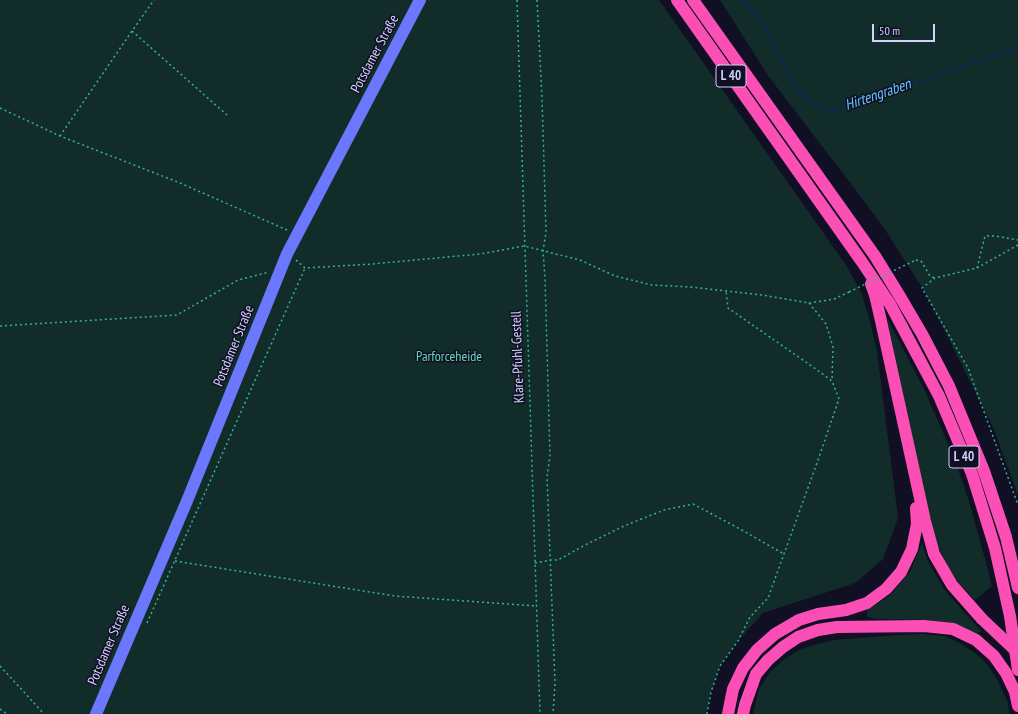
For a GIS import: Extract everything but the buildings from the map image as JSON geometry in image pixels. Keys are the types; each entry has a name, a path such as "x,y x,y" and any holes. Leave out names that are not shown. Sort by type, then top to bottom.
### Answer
{"highway":[{"name":"L 40","path":"677,0 890,304 939,396 972,474 995,548 1010,616 1018,670"},
{"name":"L 40","path":"693,0 874,256 900,295 922,334 949,386 984,471 1006,538 1018,588"},
{"path":"862,262 875,295 925,521 934,554 952,585 982,618 1018,653"},
{"path":"728,714 733,689 743,668 757,650 775,634 799,620 818,614 846,610 867,603 886,589 902,572 912,549 917,524 914,471"},
{"path":"984,471 1008,521 1018,547"},
{"path":"743,714 756,674 768,660 798,637 818,630 837,627 924,626 953,629 976,640 994,656 1006,673 1015,692 1018,706"}],"street":[{"name":"Potsdamer Straße","path":"96,714 187,501 287,254 420,0"}],"path":[{"path":"60,136 154,0"},
{"name":"Klare-Pfuhl-Gestell","path":"517,0 540,714"},
{"path":"537,0 546,216 546,232 543,251 546,278 550,456 547,477 555,683 553,714"},
{"path":"132,31 228,115"},
{"path":"0,108 60,136 180,183 288,230"},
{"path":"977,268 985,236 995,236 1018,240"},
{"path":"1018,245 977,268 936,278 922,288 968,368 1018,505"},
{"path":"287,254 305,268 480,254 524,246 580,260 615,276 652,285 691,287 762,295 809,303 834,299 916,260 921,261 930,276 936,278"},
{"path":"146,626 305,268"},
{"path":"0,326 177,315 238,280 271,272"},
{"path":"726,291 728,308 832,381"},
{"path":"707,714 711,692 720,666 738,641 750,617 768,598 840,399 832,381 833,346 826,324 809,303"},
{"path":"535,563 558,560 624,526 664,510 693,504 784,554"},
{"path":"174,560 395,596 536,606"},
{"path":"0,666 44,714"},
{"path":"0,708 7,714"}],"green space":[{"name":"Parforceheide","path":"0,0 659,0 846,265 861,292 877,351 898,518 883,559 855,583 763,613 738,641 720,666 711,692 707,714 0,714"},
{"path":"720,0 1018,0 1018,495 993,427 925,292 884,228 769,77"},
{"path":"887,318 924,389 958,469 969,501 992,586 975,600 959,583 948,567 937,544 925,498"},
{"path":"922,543 928,561 944,589 981,631 976,634 943,622 926,620 879,619 867,617 867,610 881,602 892,593 911,570"},
{"path":"922,634 945,636 960,643 975,653 987,664 998,681 1008,703 1009,714 753,714 759,689 770,672 783,660 801,649 834,640"}],"waterway":[{"name":"Hirtengraben","path":"741,0 761,20 782,63 799,91 811,102 833,111 1018,47"}]}
